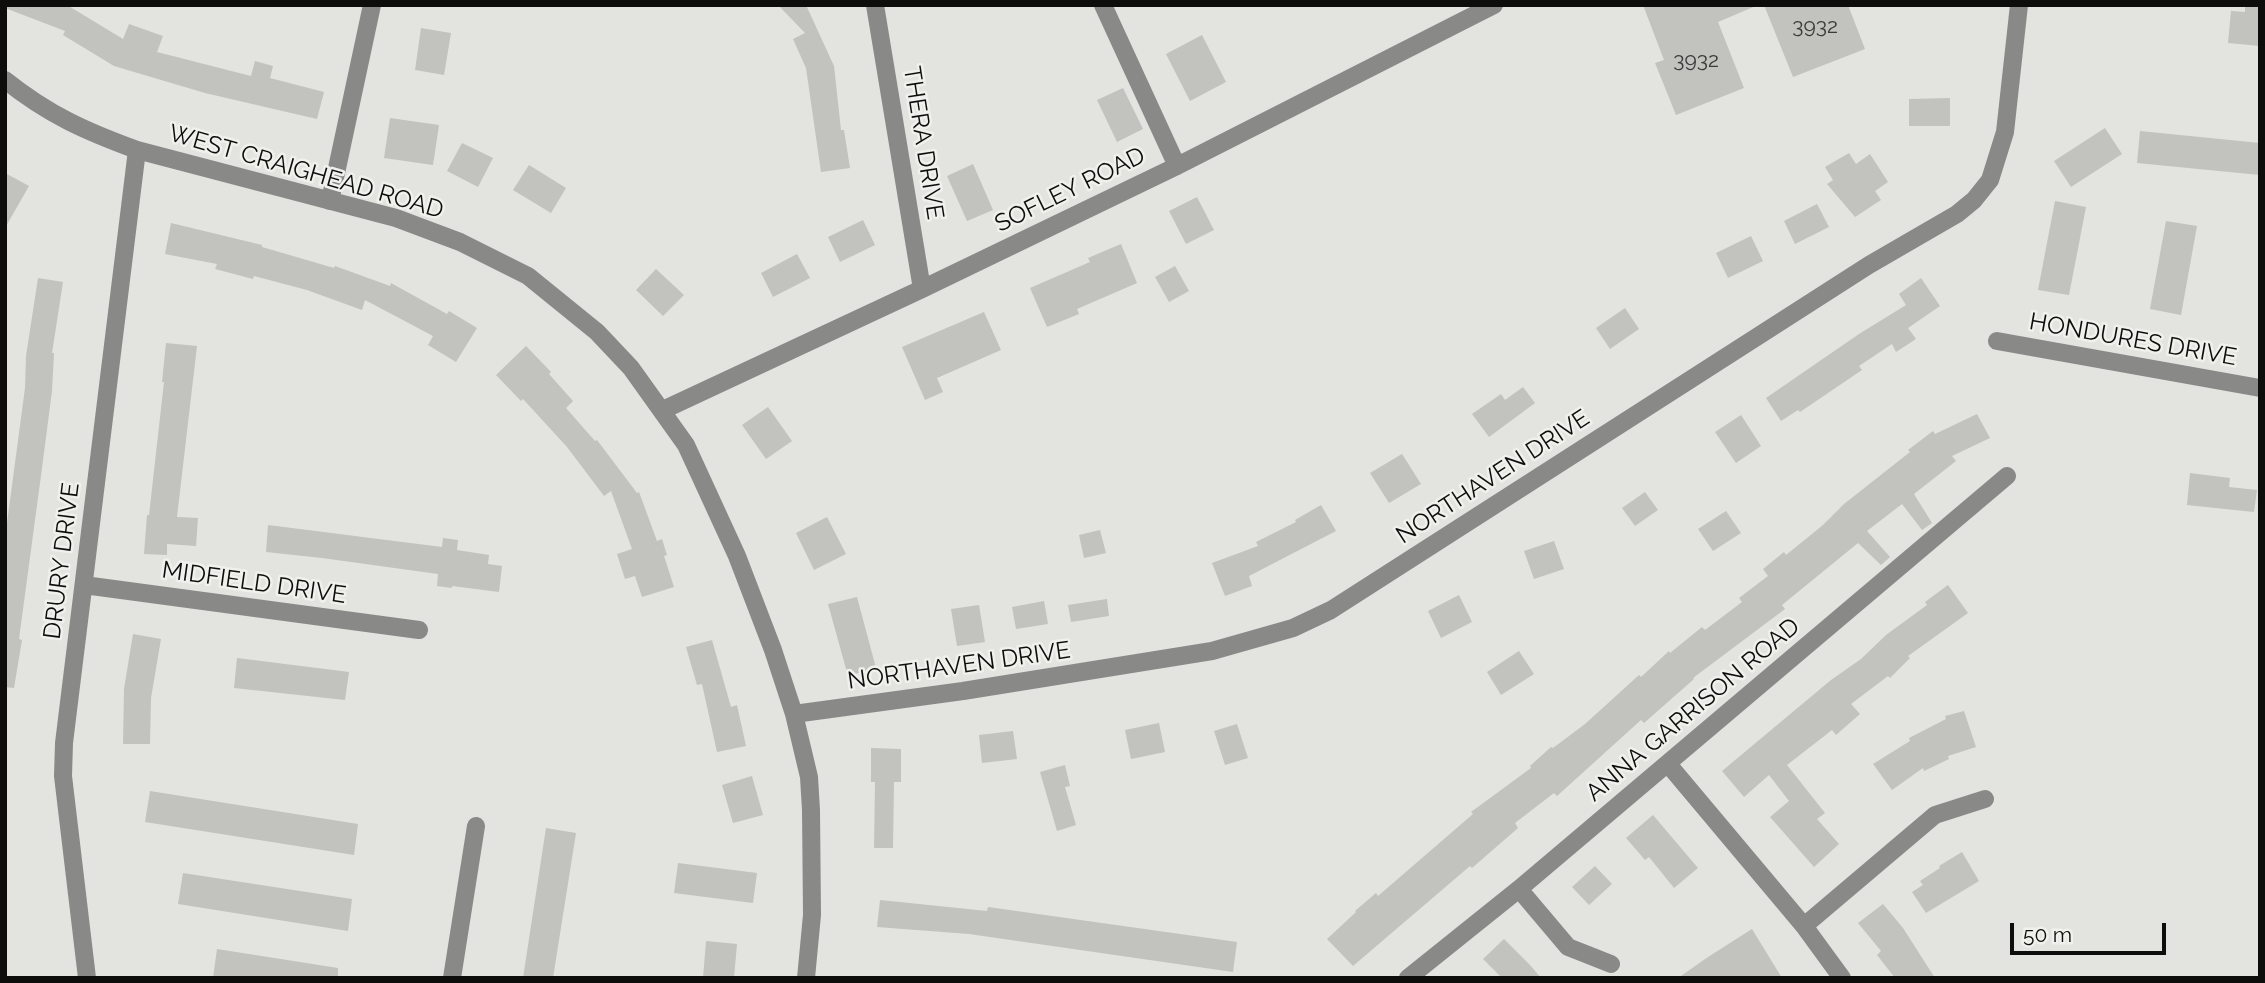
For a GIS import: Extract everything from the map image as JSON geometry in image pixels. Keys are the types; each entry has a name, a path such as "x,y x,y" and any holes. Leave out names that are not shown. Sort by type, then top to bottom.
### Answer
{"street":[{"path":"330,201 372,5"},
{"name":"THERA DRIVE","path":"874,5 922,289"},
{"path":"1103,5 1177,166"},
{"name":"SOFLEY ROAD","path":"663,410 1177,166 1494,5"},
{"name":"NORTHAVEN DRIVE","path":"794,714 963,691 1212,651 1293,628 1331,610 1869,265 1957,214 1974,200 1990,180 2005,132 2019,5"},
{"name":"WEST CRAIGHEAD ROAD","path":"5,80 56,116 98,136 137,150 396,218 460,242 528,276 597,332 631,368 686,445 737,556 794,714 809,776 811,810 811,915 806,978"},
{"name":"DRURY DRIVE","path":"87,978 63,776 64,743 137,150"},
{"name":"HONDURES DRIVE","path":"1997,341 2260,388"},
{"name":"ANNA GARRISON ROAD","path":"1408,978 1519,889 2007,476"},
{"name":"MIDFIELD DRIVE","path":"83,585 419,630"},
{"path":"1668,764 1804,926 1842,978"},
{"path":"1804,926 1935,815 1985,799"},
{"path":"452,978 476,826"},
{"path":"1519,889 1568,947 1611,964"}],"building":[{"path":"5,5 67,5 123,39 129,24 163,36 157,52 251,76 255,61 273,66 270,78 324,92 317,119 205,93 114,66 63,35 65,31 5,8"},
{"path":"778,5 806,5 834,66 841,130 844,130 850,168 821,172 806,68 793,39 805,33"},
{"path":"1643,5 1758,5 1718,22 1744,88 1676,115 1655,63 1664,60"},
{"path":"1764,5 1848,5 1865,49 1793,77"},
{"path":"2245,5 2260,5 2260,46 2228,43 2231,11 2245,12"},
{"path":"421,28 451,33 444,75 415,70"},
{"path":"1202,35 1226,82 1190,101 1166,54"},
{"path":"1123,88 1143,129 1117,142 1097,100"},
{"path":"1950,98 1950,126 1909,126 1909,99"},
{"path":"390,118 439,125 433,165 384,158"},
{"path":"2105,128 2122,154 2071,187 2054,161"},
{"path":"2140,131 2260,143 2260,175 2137,163"},
{"path":"462,143 493,158 478,187 447,171"},
{"path":"1849,153 1856,164 1870,154 1888,182 1875,191 1881,200 1855,217 1827,184 1833,180 1825,167"},
{"path":"973,164 993,210 967,221 947,176"},
{"path":"529,165 566,188 551,213 513,190"},
{"path":"5,173 29,186 5,228"},
{"path":"1197,197 1214,230 1186,244 1169,211"},
{"path":"2055,201 2086,207 2069,295 2038,290"},
{"path":"1817,204 1829,227 1795,244 1784,221"},
{"path":"863,220 875,245 840,262 828,237"},
{"path":"2166,221 2197,226 2181,315 2150,309"},
{"path":"171,223 262,245 334,268 335,266 390,286 391,283 477,328 456,362 428,345 433,336 365,300 362,310 307,290 215,269 217,264 165,254"},
{"path":"1751,236 1763,261 1728,278 1716,253"},
{"path":"1121,244 1137,283 1077,309 1079,314 1047,327 1030,288 1090,262 1088,258"},
{"path":"797,254 810,278 773,297 761,273"},
{"path":"1175,266 1189,291 1169,302 1155,277"},
{"path":"656,269 684,295 663,316 636,290"},
{"path":"38,278 63,282 52,353 52,391 14,688 5,687 5,538"},
{"path":"1921,278 1940,306 1908,328 1916,339 1896,352 1892,344 1859,366 1862,370 1800,412 1798,410 1781,421 1766,398 1906,305 1899,294"},
{"path":"1625,308 1639,329 1610,349 1596,328"},
{"path":"984,312 1001,350 937,378 943,392 925,400 902,347"},
{"path":"166,343 197,346 177,517 198,518 196,546 167,544 167,555 144,554 164,382"},
{"path":"526,346 551,372 549,374 573,401 566,408 595,441 597,440 637,493 639,492 657,541 662,539 667,555 664,556 674,587 642,597 635,576 625,579 617,554 632,549 611,491 604,496 567,447 523,399 521,401 496,375"},
{"path":"1523,387 1535,403 1489,437 1472,414 1501,394 1505,400"},
{"path":"768,407 792,441 766,459 742,425"},
{"path":"1977,414 1990,438 1952,456 1956,461 1914,494 1932,523 1922,530 1902,504 1867,531 1890,557 1881,565 1858,543 1782,605 1785,609 1693,678 1644,723 1641,720 1557,796 1554,793 1515,823 1518,828 1353,966 1327,939 1376,893 1378,896 1473,814 1471,812 1531,768 1530,766 1551,747 1585,724 1639,675 1641,677 1669,651 1670,653 1702,627 1705,630 1742,602 1739,598 1768,576 1763,569 1784,552 1786,555 1823,525 1844,504 1910,452 1908,450 1933,431 1935,434"},
{"path":"1741,415 1761,446 1736,463 1715,432"},
{"path":"1402,454 1421,484 1389,503 1370,473"},
{"path":"2190,473 2230,478 2229,487 2257,490 2254,512 2187,505"},
{"path":"1645,492 1658,510 1635,526 1622,508"},
{"path":"1321,505 1336,531 1249,576 1252,586 1225,596 1212,563 1258,546 1256,542 1296,522 1295,520"},
{"path":"1726,511 1741,533 1713,551 1698,529"},
{"path":"827,517 846,554 814,570 796,533"},
{"path":"268,525 442,547 443,538 458,540 457,550 489,555 488,564 502,566 499,592 437,586 438,574 266,552"},
{"path":"1100,530 1106,553 1084,558 1079,535"},
{"path":"1554,541 1564,569 1534,579 1524,551"},
{"path":"1948,585 1968,613 1908,656 1910,658 1890,678 1888,676 1851,704 1860,714 1836,735 1832,730 1787,765 1825,813 1817,819 1839,844 1814,867 1770,817 1789,801 1769,775 1744,797 1722,771"},
{"path":"1459,595 1472,622 1441,638 1428,611"},
{"path":"857,597 876,668 848,676 828,604"},
{"path":"1107,599 1109,616 1071,622 1068,605"},
{"path":"1044,601 1048,624 1016,629 1012,607"},
{"path":"979,605 985,642 957,646 951,609"},
{"path":"133,634 161,639 151,698 150,744 123,744 124,689"},
{"path":"712,640 731,707 737,705 746,746 717,752 702,684 697,685 686,647"},
{"path":"1519,651 1534,674 1501,695 1487,672"},
{"path":"237,658 349,672 345,700 234,688"},
{"path":"1964,711 1976,747 1948,756 1949,759 1924,771 1923,768 1892,790 1873,764 1910,741 1909,738 1946,719 1945,716"},
{"path":"1159,723 1165,752 1131,759 1125,730"},
{"path":"1237,724 1248,758 1225,765 1214,731"},
{"path":"1013,731 1017,759 982,763 979,735"},
{"path":"871,748 901,749 901,782 894,782 893,848 874,848 875,782 871,782"},
{"path":"1065,765 1070,786 1065,787 1076,825 1057,831 1040,772"},
{"path":"752,776 763,815 733,823 722,785"},
{"path":"150,791 358,824 354,855 145,822"},
{"path":"1653,815 1698,868 1674,888 1649,857 1645,860 1626,838"},
{"path":"546,828 576,833 553,978 523,978"},
{"path":"1962,852 1979,881 1926,913 1912,892 1923,885 1920,881"},
{"path":"678,863 757,873 753,903 674,893"},
{"path":"1595,866 1612,884 1589,905 1572,887"},
{"path":"183,873 352,899 348,931 178,904"},
{"path":"880,900 987,911 988,907 1237,942 1233,972 969,934 877,927"},
{"path":"1883,904 1903,928 1935,978 1895,978 1877,955 1881,951 1858,923"},
{"path":"1752,929 1782,978 1678,978 1708,957"},
{"path":"1504,939 1541,978 1502,978 1483,959"},
{"path":"706,941 737,944 734,978 703,978"},
{"path":"217,949 338,968 338,978 213,978"}]}
